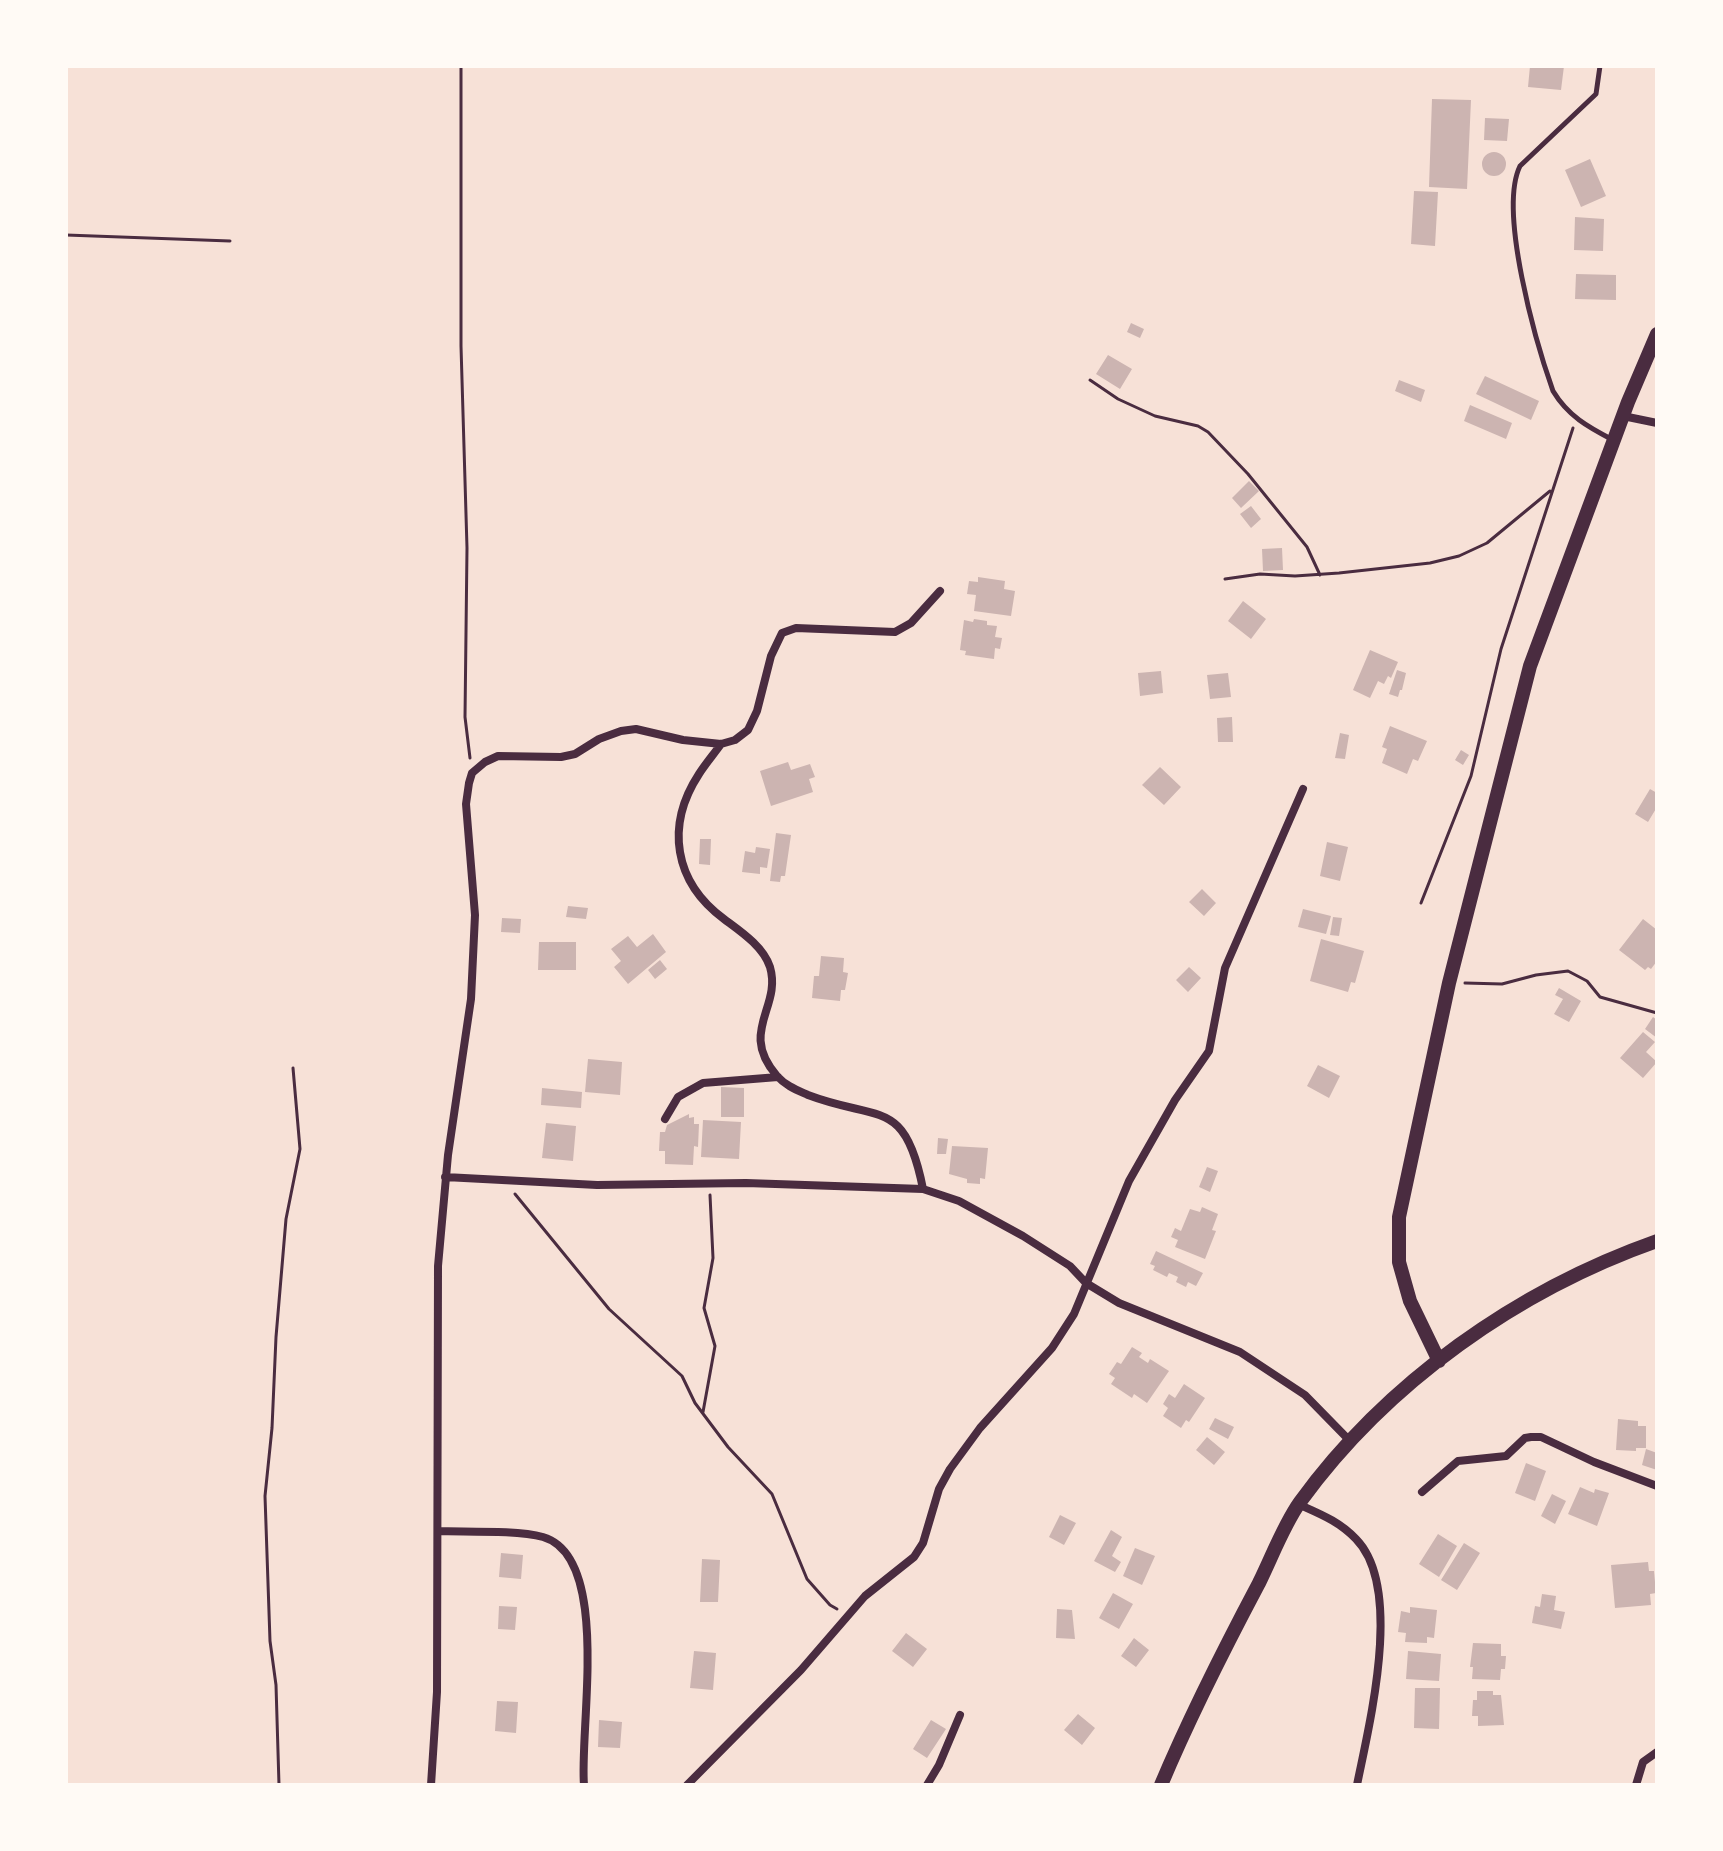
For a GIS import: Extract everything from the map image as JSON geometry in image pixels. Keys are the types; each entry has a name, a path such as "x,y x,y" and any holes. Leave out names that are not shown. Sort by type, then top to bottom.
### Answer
{"main road":[{"path":"1439,1361 1410,1301 1399,1262 1399,1217 1449,983 1530,666 1623,416 1657,334"},
{"path":"1161,1785 1214,1668 1298,1504 1350,1441 1371,1419 1472,1336 1570,1276 1607,1258 1657,1241"}],"street":[{"path":"1623,416 1657,423"},
{"path":"431,1785 437,1692 436,1311 445,1177 471,999 475,915 466,804 472,773 498,756 561,757 575,754 599,739 636,729 683,740 721,744 735,740 751,725 771,656 782,633 804,628 895,632 911,623 940,591"},
{"path":"721,744 689,793 681,814 679,849 686,877 698,897 756,946 769,964 771,989 760,1028 761,1046 778,1077 790,1088 818,1099 878,1113 895,1123 904,1132 917,1159 923,1189"},
{"path":"687,1785 801,1670 865,1596 914,1557 923,1543 939,1489 950,1469 980,1428 1052,1348 1074,1314 1129,1181 1175,1100 1209,1051 1214,1039 1225,968 1303,789"},
{"path":"665,1119 678,1097 703,1083 778,1077"},
{"path":"445,1177 597,1185 710,1183 923,1189 959,1201 1023,1236 1070,1266 1086,1283 1119,1303 1240,1352 1305,1395 1350,1441"},
{"path":"1422,1492 1458,1461 1506,1456 1525,1438 1531,1437 1541,1437 1594,1462 1657,1486"},
{"path":"1298,1504 1335,1520 1359,1541 1373,1568 1380,1612 1378,1680 1357,1785"},
{"path":"438,1531 544,1537 568,1556 579,1573 588,1635 584,1785"},
{"path":"927,1785 960,1715"},
{"path":"1636,1785 1643,1762 1657,1752"}],"lane":[{"path":"1600,66 1596,94 1520,166 1513,179 1513,218 1532,322 1553,391 1562,406 1583,425 1614,440"}],"path":[{"path":"461,66 461,346 467,548 465,717 472,773"},
{"path":"66,235 230,241"},
{"path":"1090,380 1118,399 1155,416 1198,426 1208,432 1248,474 1307,547 1320,575"},
{"path":"1421,903 1471,776 1501,649 1576,418"},
{"path":"1225,579 1260,574 1320,575 1430,563 1459,556 1487,543 1553,490"},
{"path":"1449,983 1502,984 1568,971 1587,981 1600,997 1657,1013"},
{"path":"279,1785 265,1496 286,1219 300,1149 293,1068"},
{"path":"504,1181 609,1309 682,1376 695,1403 728,1447 772,1494 807,1579 830,1605 847,1615"},
{"path":"703,1413 715,1346 704,1308 713,1258 710,1183"}],"building":[{"path":"1530,66 1564,66 1561,90 1528,87"},
{"path":"1432,99 1471,100 1467,189 1429,187"},
{"path":"1485,118 1509,119 1507,141 1484,140"},
{"path":"1494,152 1502,156 1506,164 1502,172 1494,176 1486,172 1482,164 1486,156"},
{"path":"1590,159 1606,196 1581,207 1565,170"},
{"path":"1414,191 1438,192 1435,246 1411,244"},
{"path":"1575,217 1604,219 1603,251 1574,250"},
{"path":"1576,274 1616,275 1616,300 1575,299"},
{"path":"1131,323 1144,329 1140,338 1127,332"},
{"path":"1108,355 1132,369 1120,389 1096,374"},
{"path":"1485,376 1539,401 1531,420 1476,394"},
{"path":"1399,380 1425,390 1421,402 1395,391"},
{"path":"1470,405 1512,423 1506,439 1464,421"},
{"path":"1249,481 1259,491 1241,508 1232,498"},
{"path":"1251,506 1261,519 1251,528 1240,514"},
{"path":"1282,548 1283,570 1263,571 1262,549"},
{"path":"978,577 1005,581 1004,589 1015,591 1011,616 974,611 976,595 967,594 969,581 978,582"},
{"path":"1243,601 1266,619 1251,639 1228,621"},
{"path":"974,619 997,626 995,637 1002,638 1000,649 995,648 994,659 965,655 966,651 960,650 964,620 973,622"},
{"path":"1370,650 1398,662 1391,678 1388,676 1384,684 1378,681 1370,698 1353,690"},
{"path":"1397,670 1406,673 1398,697 1389,694"},
{"path":"1161,671 1163,693 1140,696 1138,673"},
{"path":"1228,673 1231,697 1210,699 1207,675"},
{"path":"1232,717 1233,742 1218,742 1217,718"},
{"path":"1390,726 1427,741 1418,761 1413,759 1407,774 1382,763 1387,749 1382,747"},
{"path":"1340,733 1349,735 1345,759 1335,758"},
{"path":"1461,750 1469,755 1463,765 1455,760"},
{"path":"788,762 791,770 810,764 815,777 809,779 813,792 771,806 760,771"},
{"path":"1160,767 1181,787 1164,805 1142,785"},
{"path":"1650,789 1657,793 1657,807 1648,822 1635,814"},
{"path":"776,833 791,835 785,876 781,876 780,882 770,881"},
{"path":"700,839 711,839 710,865 699,864"},
{"path":"1327,842 1348,847 1340,881 1320,876"},
{"path":"756,847 770,849 767,868 760,867 760,874 742,872 745,851 755,853"},
{"path":"1202,889 1216,903 1204,916 1189,902"},
{"path":"568,906 588,908 586,919 566,917"},
{"path":"1303,909 1331,916 1326,934 1298,927"},
{"path":"1333,917 1342,918 1339,936 1330,935"},
{"path":"502,918 521,919 520,933 501,932"},
{"path":"1643,919 1657,930 1657,961 1651,969 1648,967 1645,970 1619,950"},
{"path":"653,934 666,952 628,984 614,967 621,961 611,949 628,936 637,947"},
{"path":"1321,939 1364,951 1355,983 1351,982 1348,992 1310,981"},
{"path":"539,942 576,942 576,970 538,970"},
{"path":"821,956 844,958 843,972 848,973 840,1001 812,998 814,976 819,976"},
{"path":"660,960 667,969 655,979 648,970"},
{"path":"1189,967 1201,978 1188,992 1176,980"},
{"path":"1559,988 1581,1001 1569,1022 1554,1014 1563,999 1555,995"},
{"path":"1653,1017 1657,1020 1657,1038 1645,1029"},
{"path":"1643,1032 1655,1042 1646,1052 1657,1062 1643,1078 1620,1058"},
{"path":"588,1059 622,1062 620,1095 585,1092"},
{"path":"1318,1065 1340,1076 1329,1098 1307,1086"},
{"path":"721,1087 744,1088 744,1117 721,1117"},
{"path":"542,1088 582,1092 581,1108 541,1105"},
{"path":"689,1114 689,1118 694,1117 694,1124 699,1124 693,1165 665,1164 665,1151 659,1151 660,1132 665,1132 667,1125"},
{"path":"703,1120 741,1122 739,1159 701,1157"},
{"path":"546,1123 576,1126 573,1161 542,1158"},
{"path":"938,1138 948,1139 946,1154 937,1154"},
{"path":"952,1146 988,1148 985,1179 980,1178 980,1184 967,1183 967,1179 949,1174"},
{"path":"1207,1167 1218,1171 1210,1192 1199,1187"},
{"path":"1202,1207 1218,1214 1212,1230 1216,1231 1205,1259 1175,1247 1178,1240 1171,1237 1175,1228 1181,1231 1190,1209 1200,1212"},
{"path":"1156,1251 1203,1273 1196,1286 1188,1282 1186,1287 1176,1282 1178,1277 1169,1273 1167,1277 1153,1270 1155,1266 1150,1264"},
{"path":"1132,1347 1142,1353 1139,1357 1148,1363 1150,1359 1169,1371 1147,1403 1134,1394 1132,1398 1111,1384 1115,1378 1109,1374 1117,1362 1121,1364"},
{"path":"1184,1384 1205,1398 1189,1422 1186,1420 1181,1428 1163,1416 1168,1408 1163,1404 1169,1394 1175,1398"},
{"path":"1215,1418 1234,1427 1228,1439 1209,1429"},
{"path":"1618,1419 1638,1421 1638,1426 1646,1426 1646,1448 1616,1450"},
{"path":"1207,1437 1225,1452 1214,1465 1196,1450"},
{"path":"1646,1449 1657,1453 1657,1470 1642,1465"},
{"path":"1526,1463 1546,1471 1535,1501 1515,1493"},
{"path":"1580,1487 1594,1493 1595,1489 1609,1493 1597,1526 1568,1514"},
{"path":"1552,1494 1566,1501 1555,1524 1541,1516"},
{"path":"1060,1515 1076,1523 1064,1545 1049,1537"},
{"path":"1111,1530 1122,1537 1112,1556 1121,1562 1115,1572 1094,1561"},
{"path":"1438,1534 1457,1546 1439,1577 1419,1564"},
{"path":"1464,1543 1480,1553 1457,1590 1441,1580"},
{"path":"1135,1548 1155,1556 1142,1585 1123,1576"},
{"path":"501,1553 523,1555 521,1579 499,1577"},
{"path":"702,1559 720,1560 718,1602 700,1602"},
{"path":"1648,1562 1649,1571 1654,1571 1656,1593 1650,1594 1651,1605 1615,1608 1611,1565"},
{"path":"1113,1593 1133,1604 1119,1629 1099,1618"},
{"path":"1542,1594 1556,1596 1554,1610 1565,1612 1561,1629 1532,1623 1535,1606 1540,1607"},
{"path":"499,1606 517,1607 515,1630 498,1629"},
{"path":"1410,1607 1437,1610 1434,1638 1427,1637 1427,1643 1405,1642 1406,1633 1398,1632 1401,1611 1410,1613"},
{"path":"1057,1609 1072,1610 1075,1639 1056,1638"},
{"path":"906,1633 927,1649 913,1667 892,1651"},
{"path":"1134,1638 1149,1650 1136,1667 1121,1656"},
{"path":"1473,1643 1501,1644 1501,1656 1506,1656 1500,1680 1472,1679"},
{"path":"694,1651 716,1653 713,1690 690,1688"},
{"path":"1408,1651 1441,1654 1439,1681 1406,1679"},
{"path":"1415,1688 1440,1688 1439,1729 1414,1728"},
{"path":"1477,1691 1493,1691 1493,1695 1501,1695 1504,1725 1478,1726 1478,1716 1472,1716"},
{"path":"497,1701 518,1702 516,1733 495,1731"},
{"path":"1078,1714 1095,1728 1082,1745 1064,1730"},
{"path":"599,1720 622,1722 620,1748 598,1747"},
{"path":"931,1720 946,1729 927,1758 913,1749"}]}
